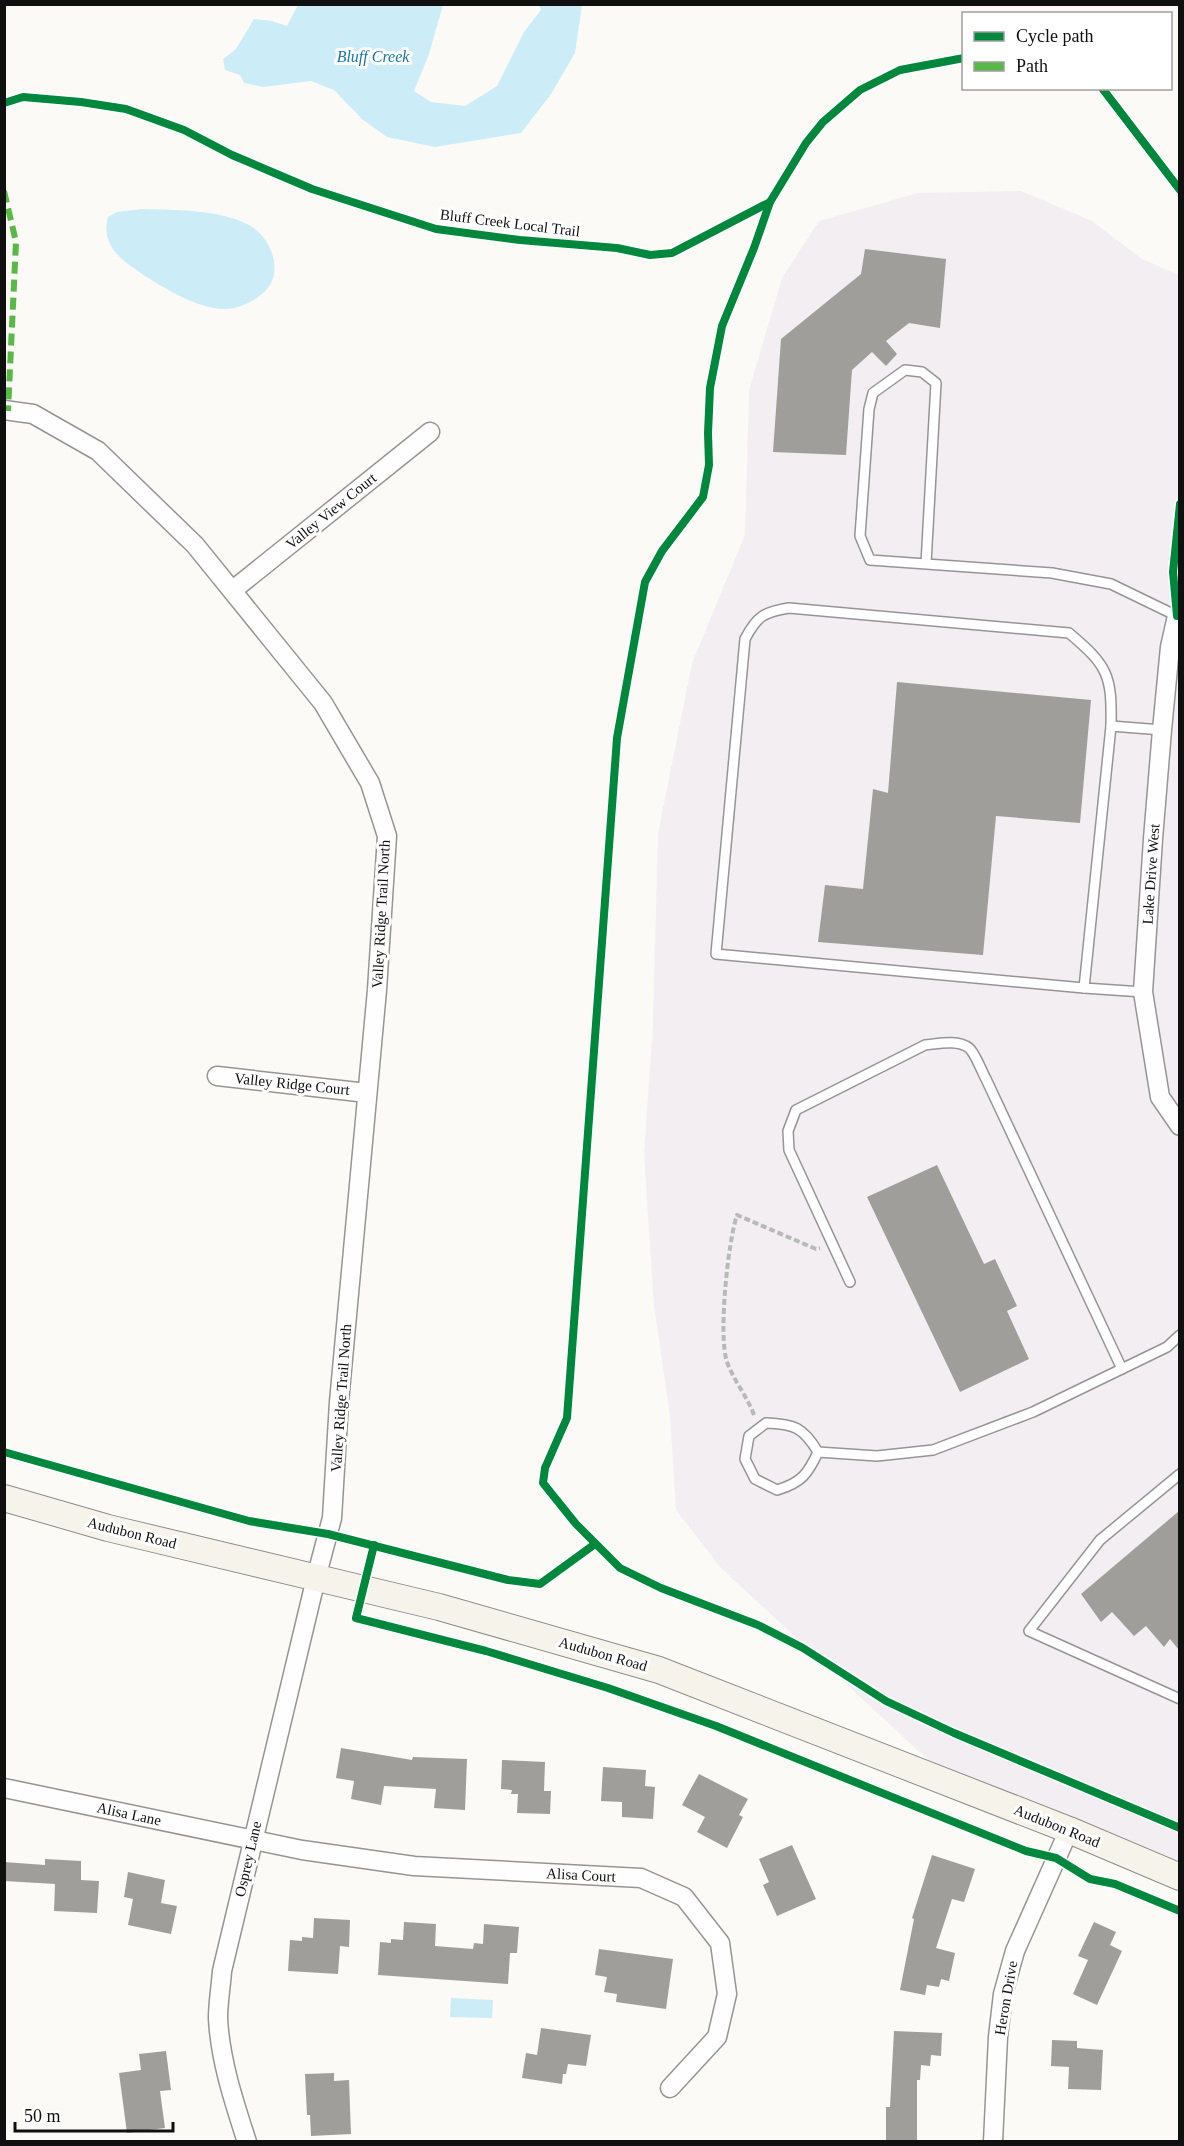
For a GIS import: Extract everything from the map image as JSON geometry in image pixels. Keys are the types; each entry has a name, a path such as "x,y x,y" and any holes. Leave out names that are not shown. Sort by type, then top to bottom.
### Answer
{"street":[{"name":"Valley Ridge Trail North","path":"4,410 33,414 98,451 195,545 323,703 370,783 387,836 377,990 339,1393 332,1518 316,1578"},
{"name":"Valley View Court","path":"232,590 429,432"},
{"name":"Lake Drive West","path":"1178,616 1162,730 1143,992 1160,1097 1179,1126"},
{"name":"Valley Ridge Court","path":"217,1076 368,1093"},
{"name":"Audubon Road","path":"4,1498 108,1528 439,1607 659,1670 1069,1830 1179,1877"},
{"name":"Osprey Lane","path":"247,2142 224,2059 218,2018 222,1971 316,1578"},
{"name":"Alisa Lane","path":"4,1788 253,1839"},
{"name":"Heron Drive","path":"993,2142 998,2037 1004,1994 1015,1951 1069,1830"},
{"name":"Alisa Court","path":"253,1839 302,1850 414,1866 641,1878 684,1897 720,1943 727,1994 717,2037 670,2088"}],"lane":[{"path":"926,564 936,383 922,372 904,370 873,393 869,409 860,536 870,560 926,564 1052,573 1111,584 1178,616"},
{"path":"1084,988 1111,726 1112,691 1104,669 1087,648 1069,633 789,608 770,611 754,621 745,639 716,954 1084,988 1143,992"},
{"path":"1111,726 1162,730"},
{"path":"850,1282 789,1150 788,1131 796,1110 925,1045 945,1043 970,1048 1122,1369"},
{"path":"818,1452 877,1456 933,1450 1033,1412 1167,1347 1179,1335"},
{"path":"766,1423 788,1424 808,1435 818,1452 810,1471 794,1485 777,1490 754,1479 745,1459 749,1436 766,1423"},
{"path":"1179,1474 1100,1540 1029,1631 1179,1699"}],"path":[{"path":"759,1428 751,1406 737,1386 726,1359 723,1325 732,1232 737,1215 816,1249 832,1242"}],"shaded area":[{"path":"1021,191 1092,221 1142,259 1179,275 1179,1877 956,1786 721,1568 676,1510 670,1415 654,1306 644,1155 653,1023 658,833 692,663 745,535 749,390 782,278 819,221 918,193"}],"water":[{"name":"Bluff Creek","path":"298,5 443,5 429,54 414,91 431,102 465,106 497,86 524,32 541,10 539,5 582,5 575,53 551,94 521,133 435,147 387,137 362,119 334,90 311,81 263,87 244,83 240,75 225,70 223,59 236,49 254,19 287,26"},
{"path":"142,209 211,213 249,225 262,235 271,250 274,275 268,288 257,298 244,305 230,309 213,308 191,301 147,277 124,261 113,249 106,226 108,217 117,212"},
{"path":"451,1998 493,2000 492,2018 450,2017"}],"building":[{"path":"865,249 946,259 940,328 909,323 886,341 897,354 886,366 872,352 852,370 846,455 773,452 781,339 861,274"},
{"path":"897,682 1091,700 1080,823 996,816 983,955 818,942 825,885 863,889 873,789 888,793"},
{"path":"937,1165 984,1264 995,1259 1017,1306 1007,1311 1029,1359 960,1392 867,1197"},
{"path":"1179,1511 1179,1650 1170,1639 1164,1647 1146,1626 1134,1636 1112,1612 1101,1622 1081,1594"},
{"path":"341,1748 412,1760 413,1757 467,1759 465,1810 434,1808 436,1789 384,1786 381,1805 351,1799 354,1781 336,1778"},
{"path":"502,1760 545,1762 544,1791 551,1791 550,1814 517,1813 518,1794 511,1794 512,1790 501,1789"},
{"path":"603,1767 646,1770 645,1786 655,1787 653,1819 622,1817 622,1802 601,1801"},
{"path":"699,1774 748,1799 739,1815 743,1817 727,1848 697,1832 705,1817 682,1805"},
{"path":"792,1845 816,1899 777,1916 763,1885 769,1882 759,1859"},
{"path":"932,1855 975,1869 964,1902 952,1899 936,1948 955,1953 949,1981 941,1979 939,1987 927,1985 925,1995 900,1990 914,1919 912,1918"},
{"path":"45,1859 81,1861 81,1880 99,1881 97,1913 54,1911 55,1884 4,1881 4,1862 45,1865"},
{"path":"128,1872 165,1880 161,1903 177,1906 171,1934 128,1925 133,1899 124,1897"},
{"path":"314,1918 350,1920 349,1947 340,1946 338,1974 288,1971 290,1940 302,1941 302,1937 313,1938"},
{"path":"404,1922 436,1924 435,1946 473,1949 474,1943 483,1944 484,1924 519,1927 517,1953 510,1953 508,1984 378,1975 380,1942 391,1943 391,1939 403,1940"},
{"path":"1094,1922 1116,1932 1110,1945 1122,1951 1097,2005 1073,1994 1088,1960 1078,1956"},
{"path":"599,1949 673,1959 666,2009 616,2002 617,1994 604,1992 607,1977 595,1975"},
{"path":"541,2028 591,2035 586,2066 568,2064 566,2074 563,2074 562,2084 522,2078 526,2053 537,2055"},
{"path":"894,2031 942,2033 941,2056 931,2055 930,2066 921,2065 920,2080 917,2080 917,2142 886,2142 886,2107 890,2107"},
{"path":"1052,2040 1077,2041 1077,2048 1103,2050 1101,2090 1068,2089 1069,2067 1051,2066"},
{"path":"166,2051 171,2090 160,2091 165,2128 127,2133 119,2073 141,2070 139,2054"},
{"path":"334,2073 334,2081 349,2080 351,2134 311,2136 310,2115 307,2115 305,2074"}],"marked path":[{"path":"4,191 16,242 8,411"}],"cycle path":[{"name":"Bluff Creek Local Trail","path":"4,103 23,97 126,109 184,130 232,155 312,189 436,229 520,240 617,248 650,255 672,253 770,202 806,143 823,122 860,90 900,70 962,58"},
{"path":"1104,90 1180,190"},
{"path":"770,202 722,326 710,388 709,465 703,497 662,551 645,582 617,738 567,1418 545,1468 543,1483 576,1524 620,1568 661,1588 758,1625 803,1648 886,1701 954,1733 1180,1828"},
{"path":"1177,616 1173,572 1180,504"},
{"path":"4,1452 249,1521 328,1534 508,1580 540,1584 595,1544"},
{"path":"374,1545 356,1618 486,1651 608,1688 716,1726 1026,1851 1056,1858 1090,1879 1115,1884 1180,1911"}]}
